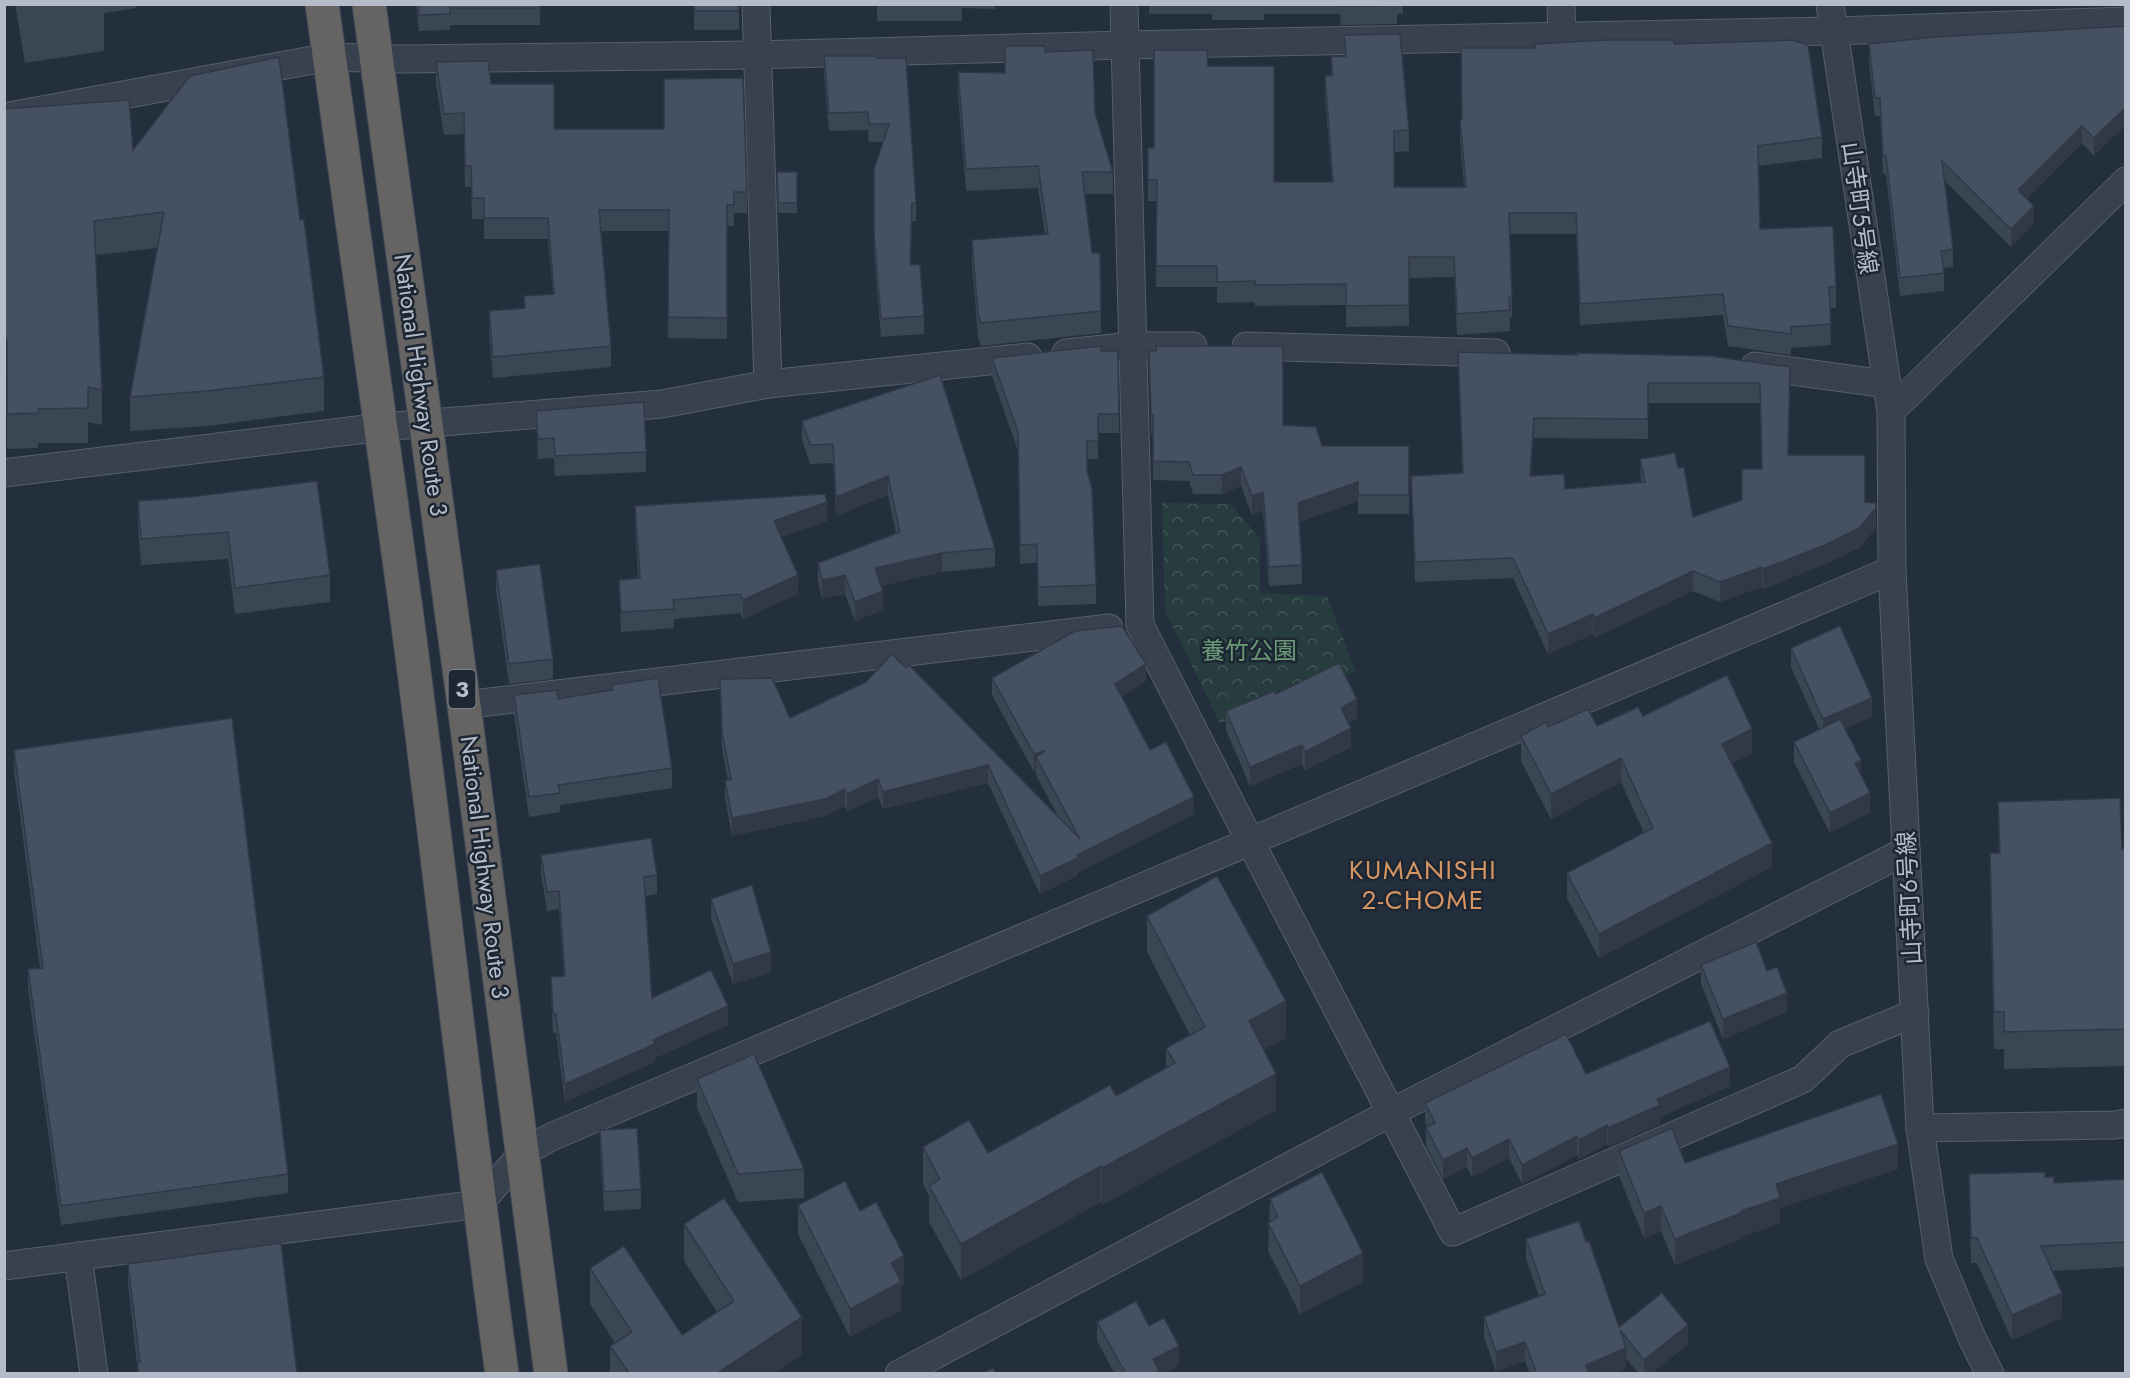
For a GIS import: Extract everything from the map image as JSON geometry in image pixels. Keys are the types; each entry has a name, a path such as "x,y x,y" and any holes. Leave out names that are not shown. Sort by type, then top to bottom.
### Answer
{"highway":[{"name":"National Highway Route 3","path":"322,4 382,427 502,1374"},
{"name":"National Highway Route 3","path":"369,4 464,705 551,1374"}],"street":[{"path":"756,4 768,384"},
{"path":"1124,4 1140,625 1452,1232 1803,1079 1840,1044 1914,1013"},
{"path":"1561,4 1562,37"},
{"name":"山寺町5号線","path":"1830,4 1891,411"},
{"path":"4,117 329,57 757,55 1124,45 1834,31 2126,21"},
{"path":"1891,411 2126,181"},
{"path":"4,473 382,427 662,404 768,384 1132,346 1287,346 1523,354"},
{"path":"1734,363 1886,384"},
{"name":"山寺町6号線","path":"1891,411 1892,570 1920,1128 1939,1258 1972,1338 1990,1374"},
{"path":"4,1266 479,1204 523,1153 551,1137 1892,570"},
{"path":"464,705 1140,625"},
{"path":"899,1374 1390,1113 1906,851"},
{"path":"1920,1128 2115,1125 2126,1122"},
{"path":"78,1256 94,1374"}],"green space":[{"name":"養竹公園","path":"1162,503 1231,504 1260,539 1260,593 1327,596 1356,672 1220,723 1165,611"}],"building":[{"path":"418,4 540,4 540,8 450,8 450,14 419,15"},
{"path":"694,4 739,4 739,11 694,11"},
{"path":"1341,4 1397,4 1397,5 1341,6"},
{"path":"2126,26 2126,107 2094,138 2082,126 2018,190 2034,206 2011,229 1942,161 1953,249 1941,251 1944,273 1900,278 1886,156 1883,156 1880,98 1875,98 1869,44 1934,37"},
{"path":"1400,34 1409,130 1394,131 1394,187 1466,187 1460,119 1462,119 1461,48 1535,48 1535,44 1605,40 1674,40 1674,44 1792,40 1808,45 1822,137 1758,146 1760,229 1833,226 1836,287 1829,287 1831,324 1791,327 1791,334 1728,326 1723,294 1580,304 1576,213 1509,213 1512,297 1509,297 1510,310 1457,314 1454,257 1409,257 1409,305 1346,306 1346,284 1255,285 1255,281 1217,282 1217,266 1156,266 1157,180 1148,180 1148,148 1154,148 1154,50 1207,50 1208,66 1274,66 1274,182 1333,182 1325,76 1333,75 1331,57 1346,56 1344,35"},
{"path":"1005,46 1044,46 1045,52 1093,50 1095,113 1113,172 1082,172 1092,253 1100,253 1101,311 981,323 978,314 972,240 1048,234 1038,166 966,169 958,72 1005,73"},
{"path":"824,56 906,58 916,203 912,203 910,265 920,264 924,316 881,319 874,234 874,169 889,124 869,124 868,112 829,113"},
{"path":"279,57 300,220 304,219 324,377 207,391 130,397 164,212 94,221 102,390 88,387 88,408 38,409 38,413 7,414 7,340 4,340 4,109 129,100 133,150 190,76"},
{"path":"488,61 491,84 554,84 554,129 664,129 664,79 743,78 747,192 734,192 734,205 727,205 727,318 668,317 669,210 599,210 611,346 493,357 489,311 525,308 524,296 554,294 548,218 484,218 484,198 472,198 471,166 465,166 464,113 444,114 436,62"},
{"path":"777,172 797,172 797,203 778,203"},
{"path":"1101,346 1101,351 1118,351 1119,414 1098,414 1098,441 1087,441 1087,471 1092,488 1096,585 1038,587 1037,544 1020,545 1018,432 992,358"},
{"path":"1156,346 1283,346 1283,425 1316,427 1322,446 1409,446 1409,495 1358,495 1358,482 1298,503 1302,565 1269,567 1263,492 1252,496 1241,467 1222,475 1193,475 1189,462 1153,461 1149,351 1156,351"},
{"path":"1458,352 1710,356 1790,367 1788,455 1865,455 1865,502 1876,503 1876,508 1859,528 1825,545 1763,569 1762,567 1720,582 1693,571 1594,618 1593,614 1548,634 1513,558 1415,562 1411,476 1463,473","holes":["1648,383 1760,383 1762,469 1742,469 1742,500 1693,517 1684,467 1678,468 1675,453 1640,459 1645,482 1565,489 1564,474 1530,476 1534,418 1648,419"]},
{"path":"940,375 995,548 942,553 875,568 883,591 855,602 845,575 822,580 818,563 900,532 888,476 836,497 833,444 810,445 802,421"},
{"path":"644,402 646,452 555,456 554,438 538,439 536,411"},
{"path":"317,481 330,575 235,588 228,532 141,539 138,501"},
{"path":"825,494 827,502 774,521 798,575 743,600 740,594 673,600 674,609 621,612 619,580 640,578 635,506"},
{"path":"540,564 553,659 509,664 496,570"},
{"path":"1122,626 1146,664 1115,684 1150,750 1166,742 1194,797 1077,855 1078,858 1040,876 988,765 883,792 878,779 847,794 845,789 825,799 732,818 725,781 731,779 722,732 720,679 772,678 790,718 866,682 892,654 906,668 909,665 1080,839 1036,757 1045,751 1034,754 992,678 1075,631"},
{"path":"1840,626 1872,698 1823,719 1791,648"},
{"path":"1339,663 1357,699 1341,708 1351,728 1305,752 1302,745 1250,767 1226,711 1274,691 1276,694"},
{"path":"1727,675 1752,729 1722,744 1772,843 1599,934 1567,873 1653,828 1621,758 1551,794 1521,736 1546,722 1548,727 1588,709 1597,726 1638,707 1643,716"},
{"path":"658,678 672,768 558,785 560,793 529,797 514,695 557,690 558,699 612,690 611,685"},
{"path":"232,718 288,1174 61,1206 28,969 43,968 14,750"},
{"path":"1840,719 1861,760 1855,763 1870,793 1830,813 1794,742"},
{"path":"2120,798 2122,849 2126,848 2126,1029 2004,1032 2004,1012 1994,1012 1990,853 2000,853 1998,802"},
{"path":"651,838 657,875 644,877 652,998 711,970 728,1006 653,1040 655,1044 565,1084 556,1014 553,1014 551,977 565,976 559,891 547,892 541,855"},
{"path":"1217,876 1286,1001 1249,1021 1276,1074 1102,1168 1101,1166 961,1244 929,1186 940,1179 923,1147 969,1120 988,1153 1110,1085 1116,1096 1175,1063 1166,1048 1205,1027 1147,916"},
{"path":"752,885 771,952 733,964 711,899"},
{"path":"1756,942 1767,971 1777,967 1787,993 1723,1019 1701,965"},
{"path":"1710,1021 1730,1067 1657,1099 1660,1105 1608,1128 1607,1125 1579,1140 1577,1136 1522,1165 1509,1139 1472,1158 1467,1148 1443,1160 1426,1127 1435,1123 1425,1103 1566,1034 1586,1074"},
{"path":"754,1054 804,1169 738,1174 697,1079"},
{"path":"1881,1094 1898,1144 1776,1184 1780,1198 1741,1211 1741,1213 1675,1239 1661,1206 1644,1213 1619,1151 1672,1128 1685,1163"},
{"path":"637,1128 641,1189 604,1192 600,1130"},
{"path":"1322,1172 1363,1253 1300,1286 1268,1223 1278,1217 1270,1199"},
{"path":"2045,1172 2045,1177 2054,1177 2054,1183 2126,1179 2126,1242 2041,1246 2062,1293 2012,1315 1977,1238 1971,1238 1969,1174"},
{"path":"845,1181 860,1211 876,1202 904,1256 891,1263 901,1282 850,1309 798,1205"},
{"path":"724,1198 802,1317 716,1374 630,1374 610,1346 632,1332 590,1268 624,1246 682,1335 734,1301 684,1224"},
{"path":"1579,1221 1586,1242 1589,1241 1619,1327 1662,1293 1688,1325 1644,1360 1620,1330 1626,1348 1586,1365 1589,1374 1537,1374 1525,1342 1496,1352 1484,1317 1545,1294 1526,1239"},
{"path":"281,1243 297,1374 139,1374 137,1362 140,1362 128,1264"},
{"path":"1136,1301 1149,1326 1164,1318 1179,1346 1153,1359 1159,1371 1154,1374 1126,1374 1097,1322"},
{"path":"993,1368 996,1374 981,1374"}],"district":[{"name":"KUMANISHI 2-CHOME","path":"1423,885"}]}
